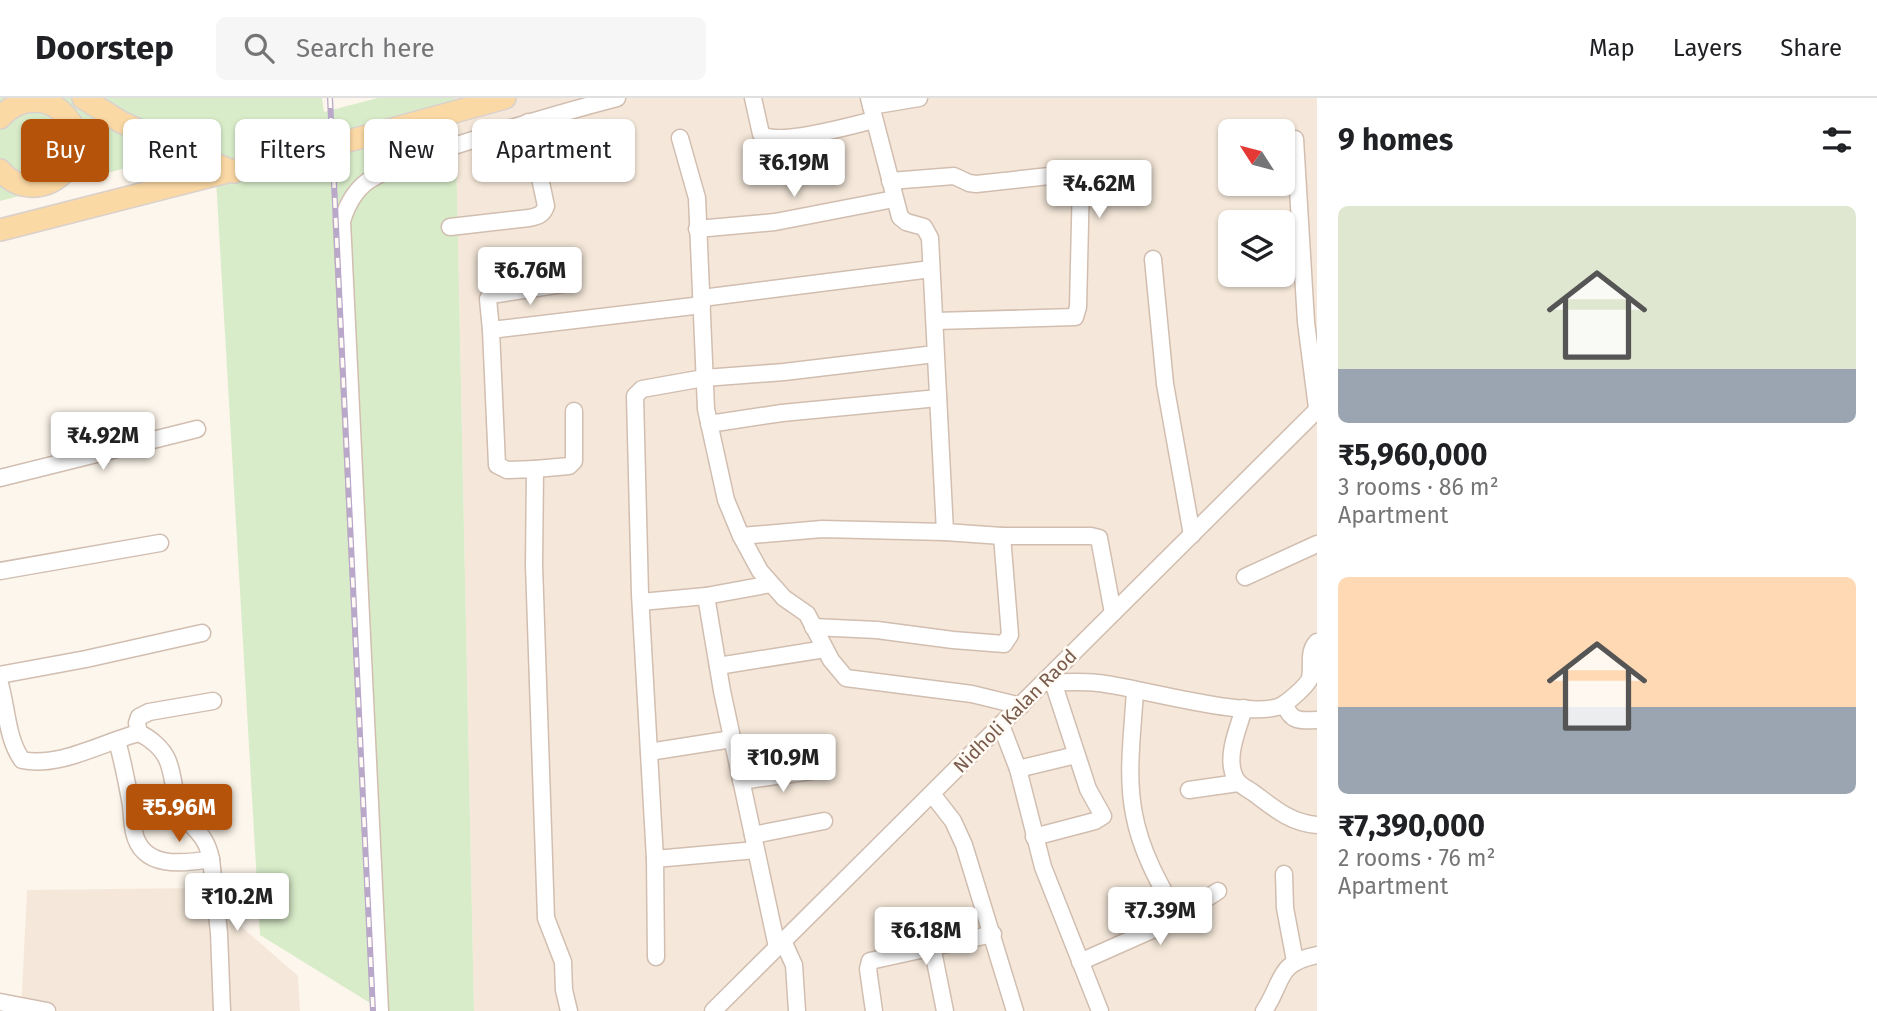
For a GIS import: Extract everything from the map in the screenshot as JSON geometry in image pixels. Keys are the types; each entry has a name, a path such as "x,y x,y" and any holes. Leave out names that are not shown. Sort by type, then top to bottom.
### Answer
{"main road":[{"path":"83,98 121,122 234,172"},
{"path":"0,230 234,172 505,98"},
{"path":"0,118 11,107 23,102 51,101 69,120 75,131 76,144 68,169 59,178 43,185 23,185 11,181 0,170"},
{"path":"43,185 48,218"}],"street":[{"path":"539,119 617,98"},
{"path":"753,98 761,134 766,137 797,137 871,108 919,98"},
{"path":"871,108 900,218 923,227 930,238 945,532"},
{"path":"680,138 697,198 704,378 709,424 726,500 760,571 784,598 807,614 839,672 846,678 972,694 1021,706"},
{"path":"1295,139 1306,322 1317,409"},
{"path":"380,1011 342,220 346,207 356,192 368,182 424,156 472,140"},
{"path":"890,181 954,176 976,184 1068,174 1079,175 1082,181 1078,307 1075,317 935,321"},
{"path":"450,228 540,216 545,212 546,206 541,182"},
{"path":"697,229 775,222 894,199"},
{"path":"1153,259 1164,384 1192,535"},
{"path":"491,330 931,269"},
{"path":"569,283 491,295 488,299 497,465 507,470 569,466 574,461 574,411"},
{"path":"656,957 655,859 641,602 635,396 642,388 704,378 784,372 935,354"},
{"path":"709,424 782,413 938,398"},
{"name":"Nidholi Kalan Raod","path":"713,1011 1001,725 1049,682 1317,409"},
{"path":"0,478 197,429"},
{"path":"535,469 534,565 538,716 547,918 563,962 564,990 569,1011"},
{"path":"741,536 822,529 1002,536 1091,536 1099,538 1113,614"},
{"path":"813,627 877,630 1004,644 1010,635 1002,536"},
{"path":"0,571 160,543"},
{"path":"1245,577 1317,544"},
{"path":"641,602 706,596 771,584"},
{"path":"706,596 754,843 780,944 793,965 797,1011"},
{"path":"0,675 201,633"},
{"path":"1034,837 1102,817 1091,796 1049,682 1098,683 1167,698 1271,709 1285,704 1307,685 1310,678 1310,653 1317,642"},
{"path":"718,666 825,649"},
{"path":"0,684 11,737 22,760 33,762 95,749 139,733"},
{"path":"1135,690 1131,783 1134,813 1143,849 1178,917"},
{"path":"213,701 141,715 136,723 139,733 154,743 167,760 181,810 191,825 204,837 211,859 219,933 222,1011"},
{"path":"1285,704 1292,718 1299,721 1317,720"},
{"path":"1244,708 1233,751 1232,770 1238,783 1281,814 1295,821 1317,825"},
{"path":"1001,725 1018,769 1043,867 1100,1011"},
{"path":"649,752 732,739"},
{"path":"117,741 126,771 135,834 141,848 148,856 159,861 186,864 211,859"},
{"path":"1018,769 1076,755"},
{"path":"741,781 819,770"},
{"path":"1189,790 1238,783"},
{"path":"932,794 953,821 964,845 1015,1011"},
{"path":"655,859 754,843 824,821"},
{"path":"1284,874 1285,908 1295,961"},
{"path":"1080,962 1178,917 1218,891"},
{"path":"874,1011 868,969 870,961 993,934"},
{"path":"932,946 945,1011"},
{"path":"1264,1011 1286,969 1295,961 1317,955"},
{"path":"0,1002 47,1011"}],"shaded area":[{"path":"455,98 1317,98 1317,1011 474,1011 457,182 458,119 455,119"},
{"path":"197,888 298,976 300,1011 21,1011 27,890"}],"green space":[{"path":"0,98 322,98 324,112 378,98 455,98 455,119 364,119 364,182 457,182 474,1011 383,1011 260,935 216,182 221,182 221,119 123,119 123,169 109,172 109,119 21,119 21,182 73,182 0,201"}],"railway":[{"path":"330,98 373,1011"}]}
